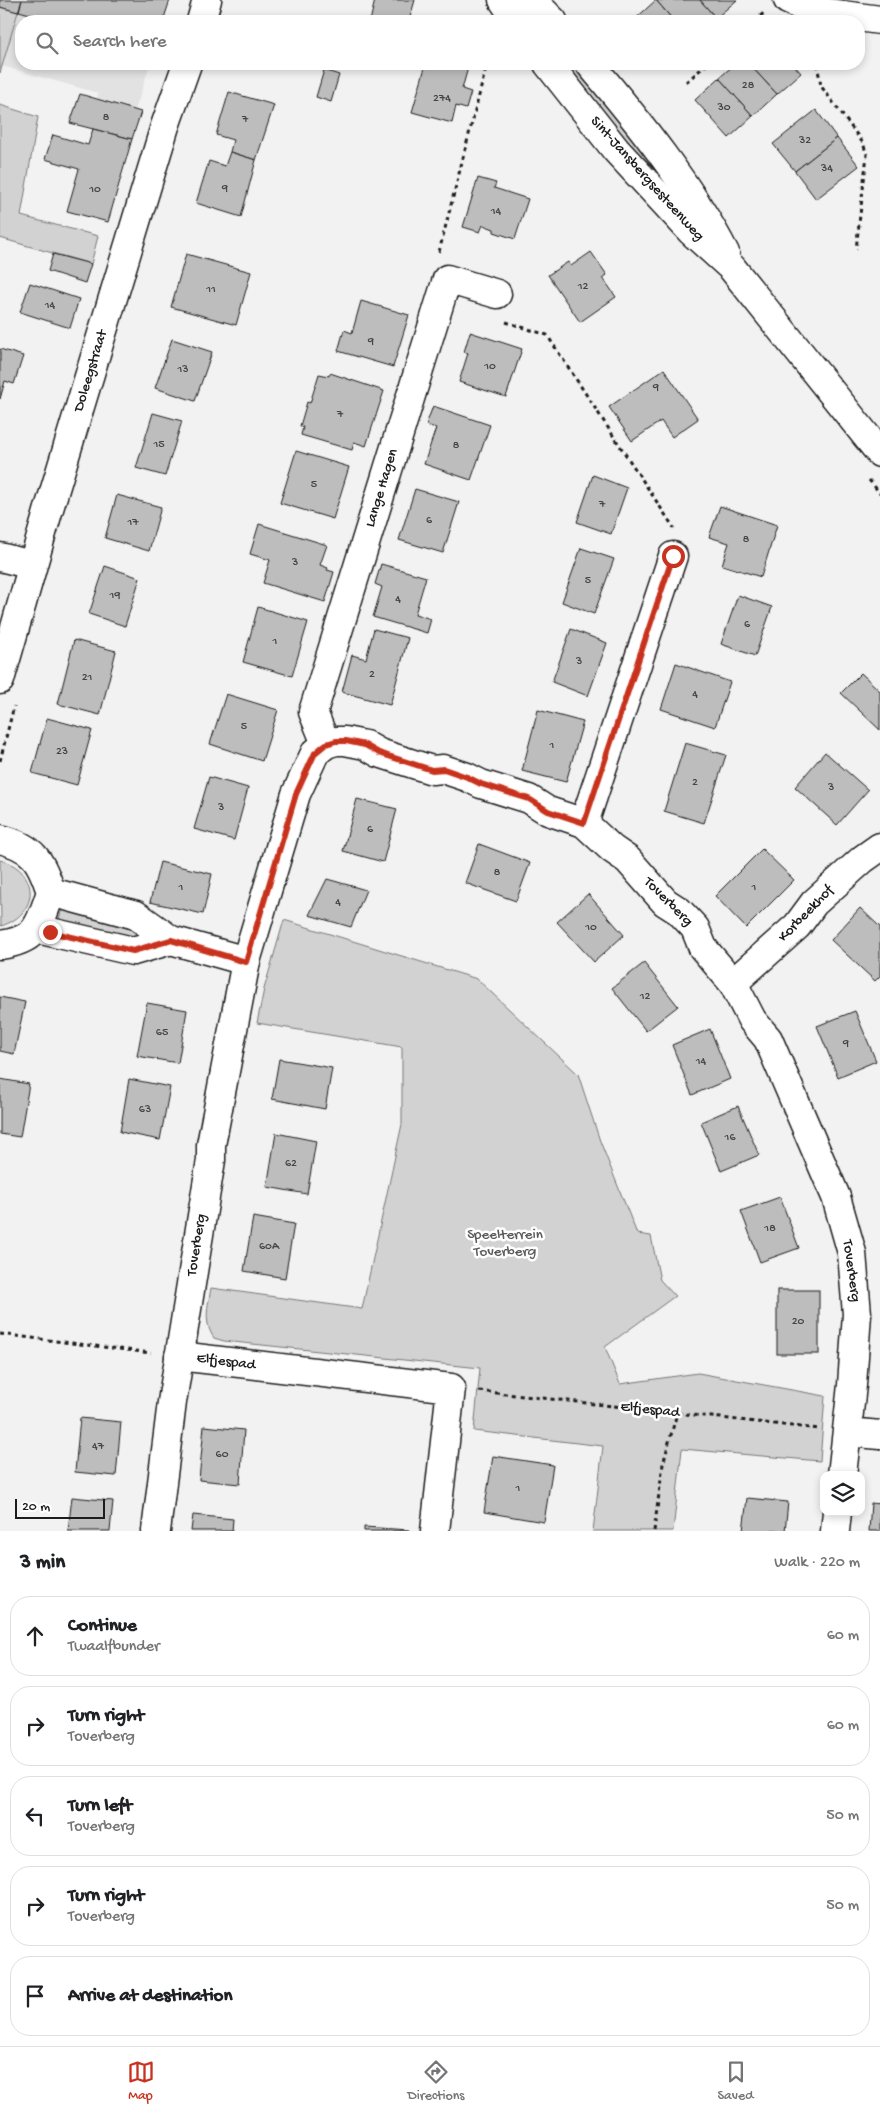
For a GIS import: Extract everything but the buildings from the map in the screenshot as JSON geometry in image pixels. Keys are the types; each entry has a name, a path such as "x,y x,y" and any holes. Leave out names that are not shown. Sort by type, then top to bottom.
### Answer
{"street":[{"path":"203,15 207,0"},
{"path":"503,0 513,15"},
{"path":"532,0 547,15"},
{"path":"800,6 851,15"},
{"path":"865,17 880,20"},
{"name":"Doleegstraat","path":"0,680 32,565 165,126 185,70"},
{"name":"Sint-Jansbergsesteenweg","path":"553,70 616,150 691,231 732,268 880,453"},
{"name":"Sint-Jansbergsesteenweg","path":"595,70 633,116 708,220 732,268"},
{"path":"447,280 497,294"},
{"name":"Lange Hagen","path":"326,744 312,712 447,280"},
{"path":"584,823 673,556"},
{"path":"0,557 32,565"},
{"name":"Toverberg","path":"156,1531 179,1356 211,1160 211,1145 246,962 296,794 315,753 326,744 336,741 365,745 379,753 432,770 444,769 529,799 548,811 584,823 612,850 628,860 665,902 679,911 695,928 703,948 733,983 752,1020 768,1040 836,1197 852,1253 857,1314 837,1431 842,1471"},
{"path":"0,839 17,844 34,855 42,867 52,892 37,929 18,943 0,945"},
{"name":"Korbeekhof","path":"733,983 796,926 814,903 863,859 880,847"},
{"path":"52,892 136,915 171,940 246,962"},
{"path":"37,929 133,951 171,940"},
{"name":"Elfjespad","path":"179,1356 462,1389"},
{"path":"435,1531 462,1389"},
{"path":"837,1431 880,1435"},
{"path":"835,1531 837,1516"}],"path":[{"path":"447,280 432,274 443,240 485,70"},
{"path":"686,82 700,70"},
{"path":"818,70 821,86 864,143 867,155 856,249"},
{"path":"497,294 491,318 547,335 674,527 673,556"},
{"name":"Elfjespad","path":"0,1334 179,1356"},
{"name":"Elfjespad","path":"462,1389 837,1431"},
{"path":"654,1531 663,1464 677,1413"}],"shaded area":[{"path":"22,0 170,0 165,15 17,15"},
{"path":"15,23 15,70 2,66"},
{"path":"16,70 148,70 135,111 97,100 98,93"}],"green space":[{"path":"0,7 18,12 15,15 15,22 0,73"},
{"path":"561,70 584,70 681,203"},
{"path":"0,105 38,117 21,216 98,236 91,264 0,238"},
{"path":"0,860 13,865 23,873 28,882 30,892 23,912 14,920 1,926"},
{"path":"62,909 148,934 147,939 58,922"},
{"name":"Speelterrein Toverberg","path":"284,920 477,979 578,1074 600,1141 637,1234 651,1236 660,1280 675,1296 605,1347 620,1384 698,1373 825,1396 820,1461 682,1449 673,1531 593,1531 603,1446 474,1431 480,1368 224,1341 214,1338 207,1320 211,1288 362,1309 402,1124 402,1047 257,1023 264,989"}],"route":[{"path":"50,932 133,951 171,940 246,962 296,794 308,764 315,753 326,744 336,741 365,745 379,753 432,770 444,769 481,784 529,799 548,811 584,823 673,556"}]}
